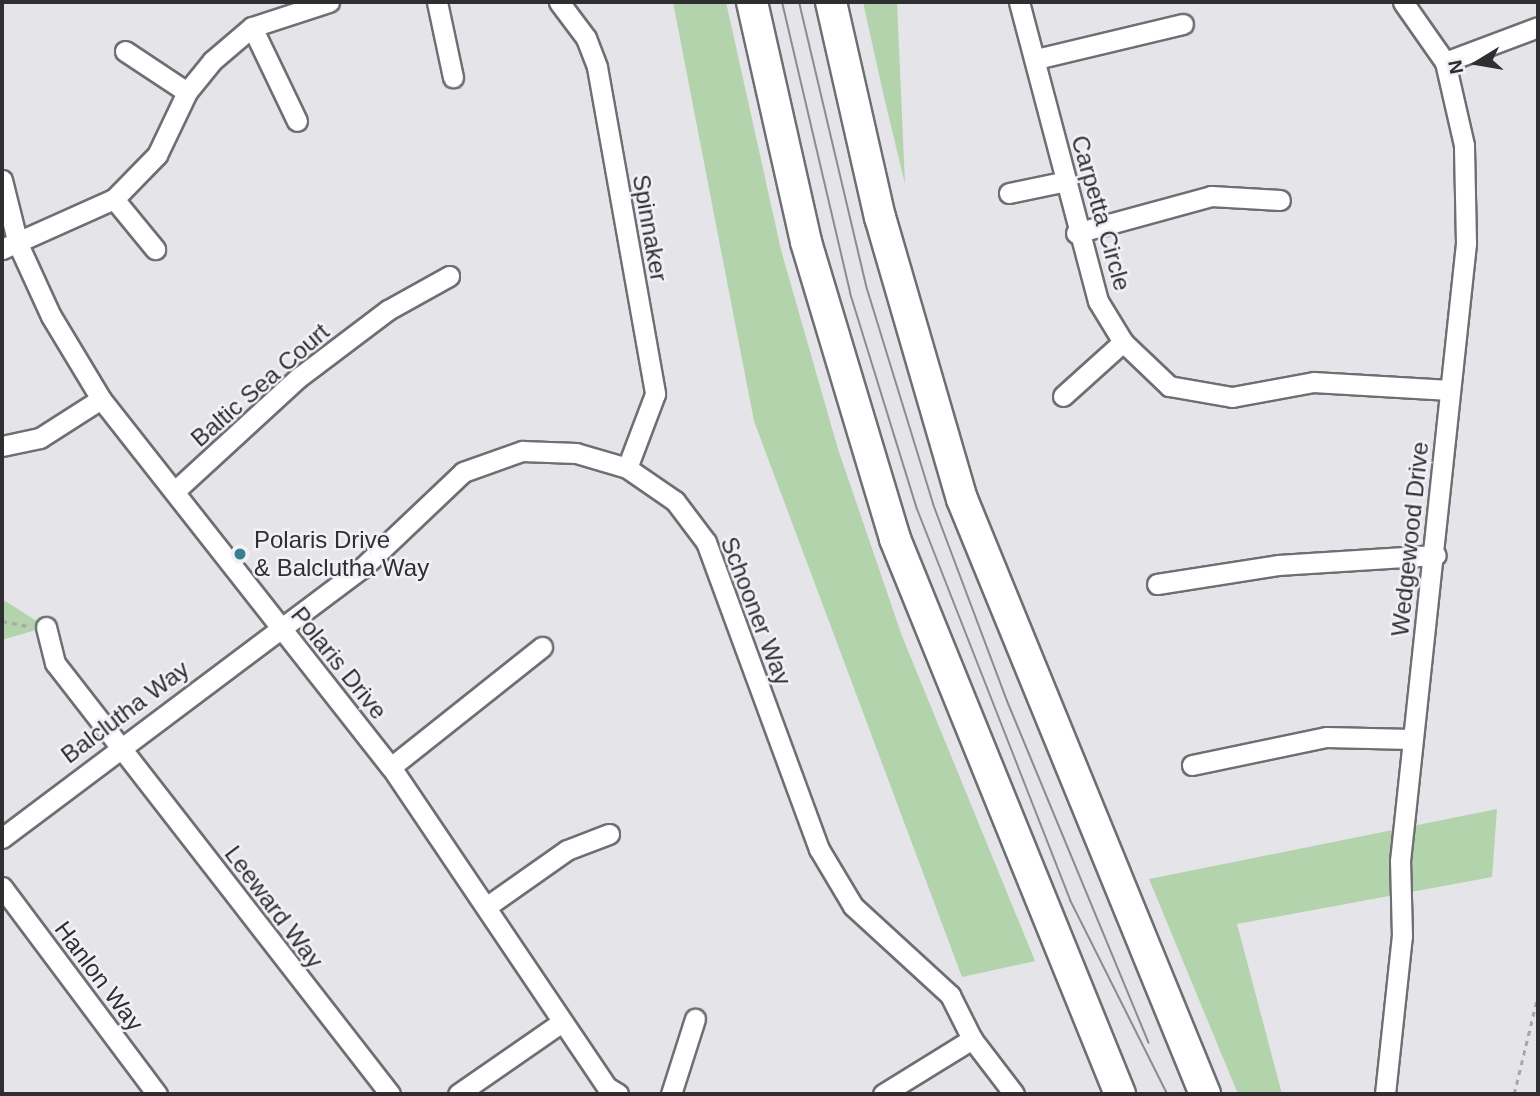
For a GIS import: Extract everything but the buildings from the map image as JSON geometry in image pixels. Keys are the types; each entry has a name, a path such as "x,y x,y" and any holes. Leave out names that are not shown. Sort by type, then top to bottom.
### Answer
{"highway":[{"path":"752,2 806,242 895,539 1120,1094"},
{"path":"831,2 884,230 962,499 1205,1094"}],"street":[{"path":"10,247 114,199 157,155 187,92 253,27 329,2"},
{"path":"437,2 453,77"},
{"name":"Spinnaker","path":"559,2 597,67 655,394 627,468"},
{"name":"Carpetta Circle","path":"1019,2 1036,59 1062,182 1098,301 1123,342 1170,386 1232,397 1314,382 1450,390"},
{"name":"Wedgewood Drive","path":"1385,1094 1402,936 1400,861 1412,739 1436,555 1466,243 1464,145 1445,62 1403,2"},
{"path":"1036,59 1184,24"},
{"path":"253,27 297,121"},
{"path":"1445,62 1538,27"},
{"path":"125,51 187,92"},
{"name":"Polaris Drive","path":"2,180 10,247 101,399 176,490 280,628 391,767 562,1022 618,1094"},
{"path":"1009,193 1062,182"},
{"path":"1076,233 1211,196 1280,200"},
{"path":"114,199 155,249"},
{"name":"Baltic Sea Court","path":"176,490 298,378 388,310 449,276"},
{"path":"1063,396 1123,342"},
{"path":"2,446 40,438 101,399"},
{"name":"Schooner Way","path":"280,628 362,568 463,472 522,451 576,453 627,468 675,501 706,542 819,849 853,906 950,995 972,1039 1014,1094"},
{"path":"1157,584 1278,565 1436,555"},
{"name":"Leeward Way","path":"46,627 55,663 390,1094"},
{"name":"Balclutha Way","path":"2,838 280,628"},
{"path":"391,767 542,647"},
{"path":"1192,765 1326,737 1412,739"},
{"path":"486,907 567,850 609,834"},
{"name":"Hanlon Way","path":"2,887 157,1094"},
{"path":"671,1094 695,1019"},
{"path":"458,1094 562,1022"},
{"path":"883,1094 972,1039"}],"path":[{"path":"2,621 46,627"},
{"path":"1514,1094 1538,995"}],"green space":[{"path":"673,2 726,2 781,250 838,449 902,636 1035,961 962,977 754,421"},
{"path":"863,2 897,2 905,184 884,97"},
{"path":"2,599 46,627 2,640"},
{"path":"1497,809 1492,877 1237,924 1282,1094 1238,1094 1149,879"}],"tram line":[{"path":"782,2 850,293 917,509 1070,900 1167,1094"},
{"path":"799,2 867,289 933,504 1007,701 1149,1043"}],"place":[{"name":"Polaris Drive & Balclutha Way","path":"240,554"}]}
